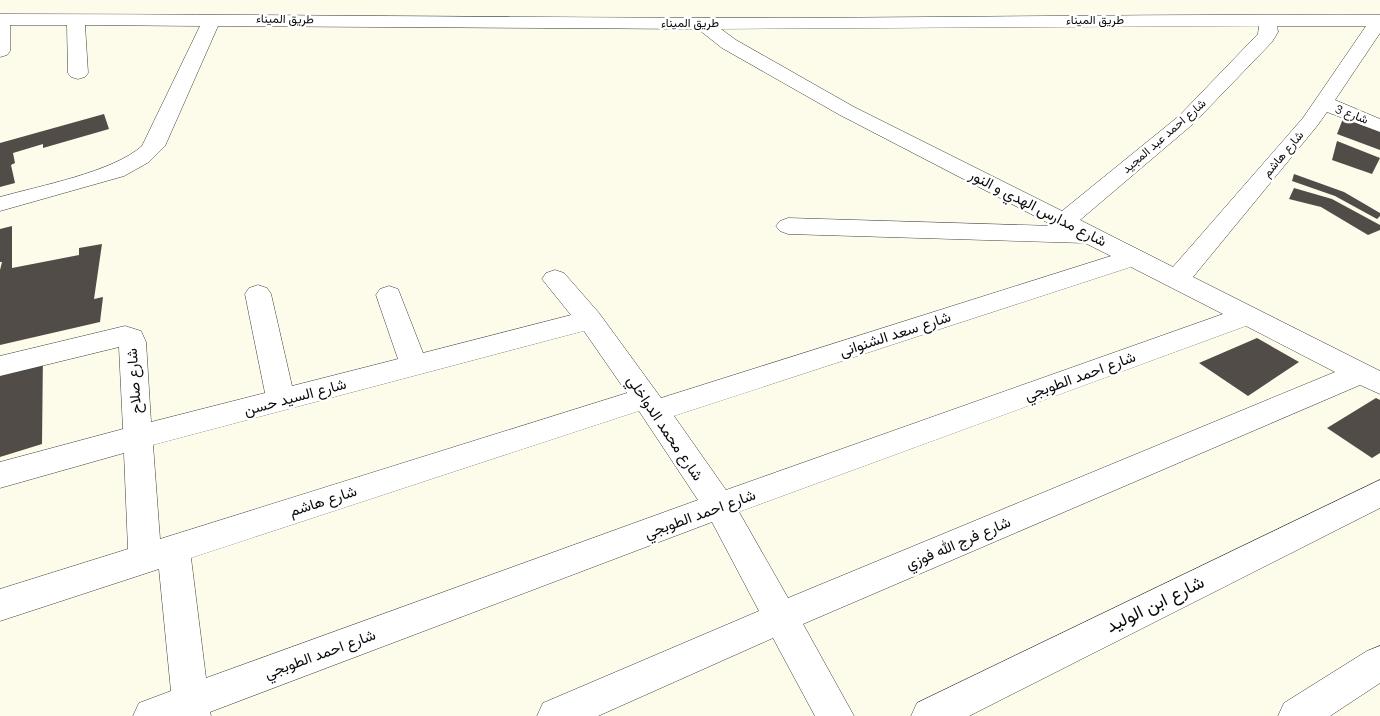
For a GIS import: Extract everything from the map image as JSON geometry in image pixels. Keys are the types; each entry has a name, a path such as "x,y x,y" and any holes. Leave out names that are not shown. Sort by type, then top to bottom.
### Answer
{"street":[{"path":"76,19 78,73"},
{"name":"طريق الميناء","path":"1,20 212,19 702,23 1263,19 1379,21"},
{"path":"0,204 116,170 133,164 146,155 154,146 212,19"},
{"name":"شارع احمد عبد المجيد","path":"1064,221 1186,120 1265,38 1269,32 1268,26 1263,19"},
{"path":"0,51 1,20"},
{"name":"شارع هاشم","path":"1177,278 1304,129 1379,21"},
{"name":"شارع مدارس الهدي و النور","path":"702,23 730,44 847,110 1371,378"},
{"name":"شارع 3","path":"1323,103 1380,126"},
{"path":"788,226 1091,235"},
{"name":"شارع سعد الشنوانى","path":"651,405 1134,257"},
{"name":"شارع محمد الدواخلي","path":"555,279 590,320 651,405 718,506 835,716"},
{"path":"258,294 280,400"},
{"path":"389,295 414,366"},
{"name":"شارع احمد الطوبجي","path":"152,716 191,709 718,506 1249,315"},
{"name":"شارع السيد حسن","path":"0,475 138,437 590,320"},
{"name":"شارع صلاح","path":"0,366 125,336 130,338 132,342 138,437 159,554 191,709"},
{"name":"شارع فرج الله فوزي","path":"556,716 780,618 1371,378"},
{"name":"شارع هاشم","path":"0,605 159,554 651,405"},
{"name":"شارع ابن الوليد","path":"930,716 1380,492"},
{"path":"1302,715 1380,663"}],"building":[{"path":"104,114 109,129 43,148 43,144 13,153 15,163 11,165 15,183 0,187 0,143"},
{"path":"1344,116 1380,130 1380,150 1337,134"},
{"path":"1337,141 1380,158 1372,174 1332,160"},
{"path":"1294,174 1344,192 1380,213 1380,216 1377,219 1335,196 1292,181"},
{"path":"1294,188 1332,199 1380,225 1380,230 1368,235 1321,207 1289,199"},
{"path":"12,226 12,268 79,255 79,248 102,244 94,299 103,297 100,322 0,345 0,270 2,262 0,262 0,229"},
{"path":"1257,338 1299,362 1248,396 1199,363"},
{"path":"43,351 42,444 0,457 0,363"},
{"path":"1376,398 1380,400 1380,453 1372,458 1327,428"}]}
